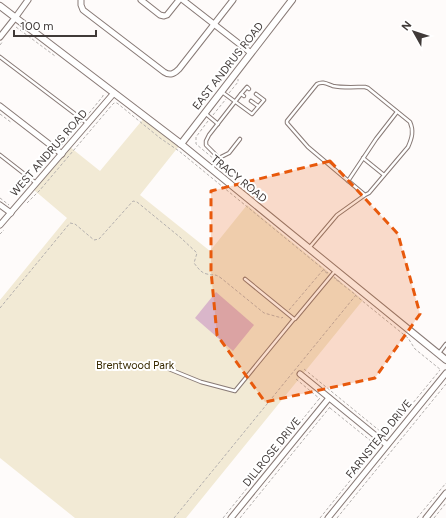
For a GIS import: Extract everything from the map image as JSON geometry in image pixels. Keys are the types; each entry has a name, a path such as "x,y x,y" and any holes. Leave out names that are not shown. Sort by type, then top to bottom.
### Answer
{"street":[{"path":"0,37 28,0"},
{"path":"81,0 83,10 164,72 169,74 174,74 179,69 232,0"},
{"path":"141,0 160,15 164,16 167,15 178,0"},
{"path":"183,0 251,53"},
{"name":"EAST ANDRUS ROAD","path":"180,144 292,0"},
{"name":"TRACY ROAD","path":"0,6 14,20 114,93 180,144 308,249 332,274 446,360"},
{"name":"WEST ANDRUS ROAD","path":"2,227 8,211 36,184 114,93"},
{"path":"0,106 62,154"},
{"path":"0,205 8,211"},
{"path":"300,374 387,445"},
{"name":"FARNSTEAD DRIVE","path":"328,518 446,374"},
{"name":"DILLROSE DRIVE","path":"231,518 329,398"},
{"path":"426,518 446,493"}],"lane":[{"path":"0,58 88,124"},
{"path":"308,249 337,215 369,193 408,147 413,133 410,122 366,87 334,86 322,82 317,84 286,124 308,146 365,195"},
{"path":"219,158 206,145 206,141 235,102 243,95 247,87 249,89"},
{"path":"222,91 252,114 264,100 256,94"},
{"path":"250,101 258,106"},
{"path":"348,181 376,139 397,112"},
{"path":"204,114 218,124"},
{"path":"210,169 219,158 229,153 240,139"},
{"path":"0,155 36,184"},
{"path":"363,158 384,175"},
{"path":"169,369 201,382 235,391 332,274"},
{"path":"245,280 294,319"},
{"path":"438,354 446,344"}],"path":[{"path":"14,20 56,57"},
{"path":"45,164 104,96 102,91"},
{"path":"27,203 40,190 114,103 117,103 332,274 356,296 408,338 415,348 446,374"},
{"path":"0,198 10,205 8,211"},
{"path":"0,308 70,223 76,224 94,240 99,239 133,201 137,202 197,253 194,263 199,270 208,274 216,274 264,313 282,318 322,270 332,274 356,296"},
{"path":"0,234 2,227"},
{"path":"174,518 356,296"},
{"path":"304,369 386,436"},
{"path":"223,518 320,399 296,380"},
{"path":"337,518 446,384"},
{"path":"240,518 330,407 378,446"},
{"path":"417,518 446,483"},
{"path":"434,518 446,504"}],"highlighted area":[{"path":"330,161 398,234 420,314 375,378 265,402 217,335 211,271 211,191"}],"green space":[{"name":"Brentwood Park","path":"144,118 179,146 140,195 210,251 247,205 363,300 186,518 75,518 0,458 0,300 67,218 34,190 70,147 100,171"}],"shaded area":[{"path":"216,292 254,325 233,351 195,318"}]}
